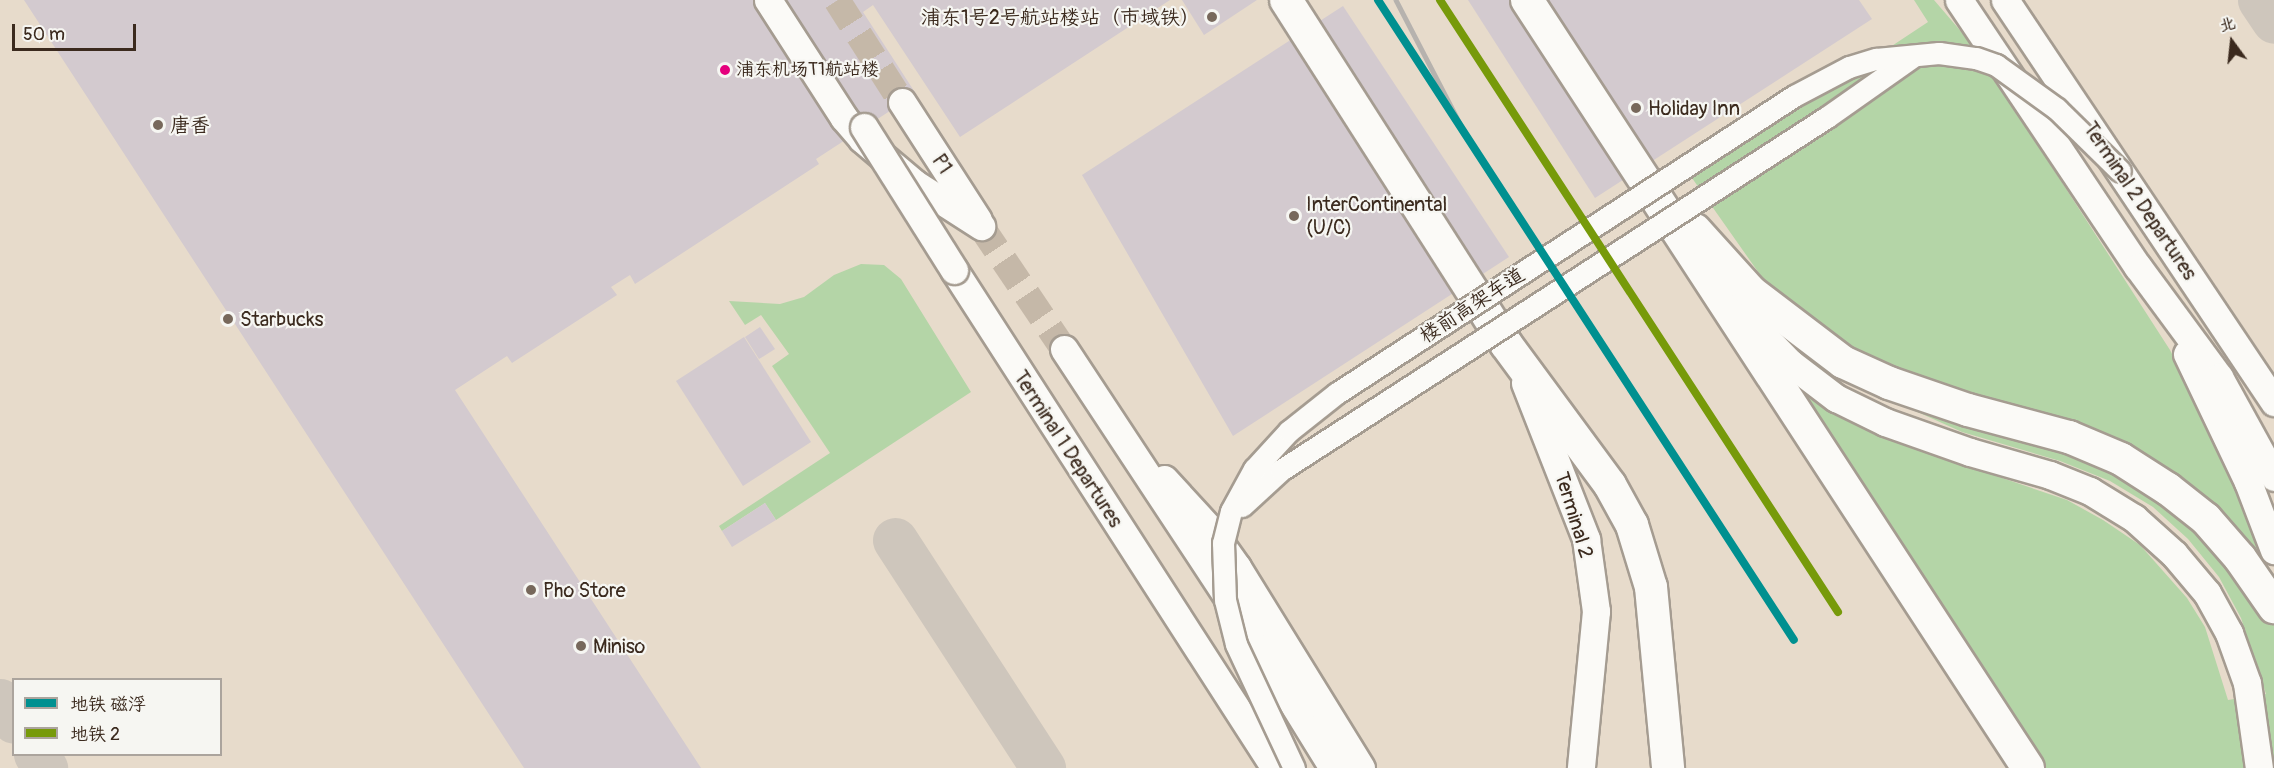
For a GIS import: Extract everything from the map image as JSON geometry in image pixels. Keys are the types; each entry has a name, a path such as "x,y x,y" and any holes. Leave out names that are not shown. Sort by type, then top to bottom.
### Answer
{"highway":[{"path":"1286,0 1506,344 1610,485 1641,548 1651,587 1668,768"},
{"path":"1527,0 1669,221 2028,768"},
{"path":"1606,123 1728,268 1751,292 1825,350 1889,383 1968,410 2069,436 2121,459 2206,519 2240,558 2274,607"}],"main road":[{"name":"P1","path":"768,0 844,118 862,139 914,183 981,226 903,102"},
{"path":"1959,0 2138,267 2219,377 2274,477"},
{"name":"Terminal 2 Departures","path":"2005,0 2274,402"},
{"name":"Terminal 1 Departures","path":"864,127 1275,768"},
{"path":"1669,221 1745,318 1790,363 1836,398 1885,422 1959,448 2050,475 2090,491 2134,518 2174,554 2206,593 2229,633 2247,683 2259,768"},
{"path":"2138,267 2194,370 2248,482 2274,550"},
{"name":"Terminal 2","path":"1506,344 1541,420 1586,539 1596,611 1581,768"},
{"path":"1064,349 1228,598 1333,768"},
{"path":"1125,441 1210,529 1260,603 1295,667 1361,768"},
{"path":"1228,598 1295,667"}],"street":[{"name":"楼前高架车道","path":"1294,768 1236,644 1229,621 1221,572 1226,525 1241,491 1270,450 1337,393 1794,96 1849,67 1919,53 1976,58 2019,78 2120,171"},
{"name":"楼前高架车道","path":"1226,525 1251,496 1281,470 1919,53"}],"green space":[{"path":"1914,0 1934,0 1976,49 2170,350 2204,416 2264,550 2271,579 2213,517 1877,367 1840,346 1768,286 1692,178 1928,22"},
{"path":"861,264 884,265 901,279 971,392 776,520 765,503 722,531 719,526 830,453 772,366 789,354 761,315 745,325 729,301 780,304 804,297 834,275"},
{"path":"1800,381 1849,417 1893,441 2067,500 2103,520 2140,545 2187,598 2205,627 2228,700 2266,694 2241,618 2219,577 2188,539 2153,507 2110,481 2060,461 1962,432 1862,387 2116,467 2199,526 2265,608 2274,626 2274,768 2044,768 1795,386"}],"building":[{"path":"24,0 1170,0 960,137 873,5 863,12 916,94 816,159 819,164 635,284 630,275 611,287 617,295 512,363 507,356 455,390 701,768 524,768"},
{"name":"浦东1号2号航站楼站（市域铁）","path":"1182,0 1257,0 1204,35"},
{"name":"Holiday Inn","path":"1468,0 1859,0 1872,19 1595,198"},
{"name":"InterContinental (U/C)","path":"1343,6 1509,257 1233,436 1082,175"},
{"path":"760,327 775,349 759,359 745,337"},
{"path":"744,337 811,442 743,486 676,381"},
{"path":"765,503 776,520 732,547 722,531"}],"taxiway":[{"path":"2260,0 2274,21"},
{"path":"895,540 1043,768"},
{"path":"0,701 12,718"},
{"path":"37,756 45,768"}],"tunnel":[{"path":"837,0 902,102"},
{"path":"981,226 1064,349"}],"railway":[{"path":"1396,0 1468,139"}],"metro line":[{"name":"磁浮","path":"1378,0 1794,640"},
{"name":"2","path":"1440,0 1838,612"}],"place":[{"name":"浦东1号2号航站楼站（市域铁）","path":"1212,17"},
{"name":"浦东机场T1航站楼","path":"725,70"},
{"name":"Holiday Inn","path":"1636,108"},
{"name":"唐香","path":"158,125"},
{"name":"InterContinental (U/C)","path":"1294,216"},
{"name":"Starbucks","path":"228,319"},
{"name":"Pho Store","path":"531,590"},
{"name":"Miniso","path":"581,646"}]}
